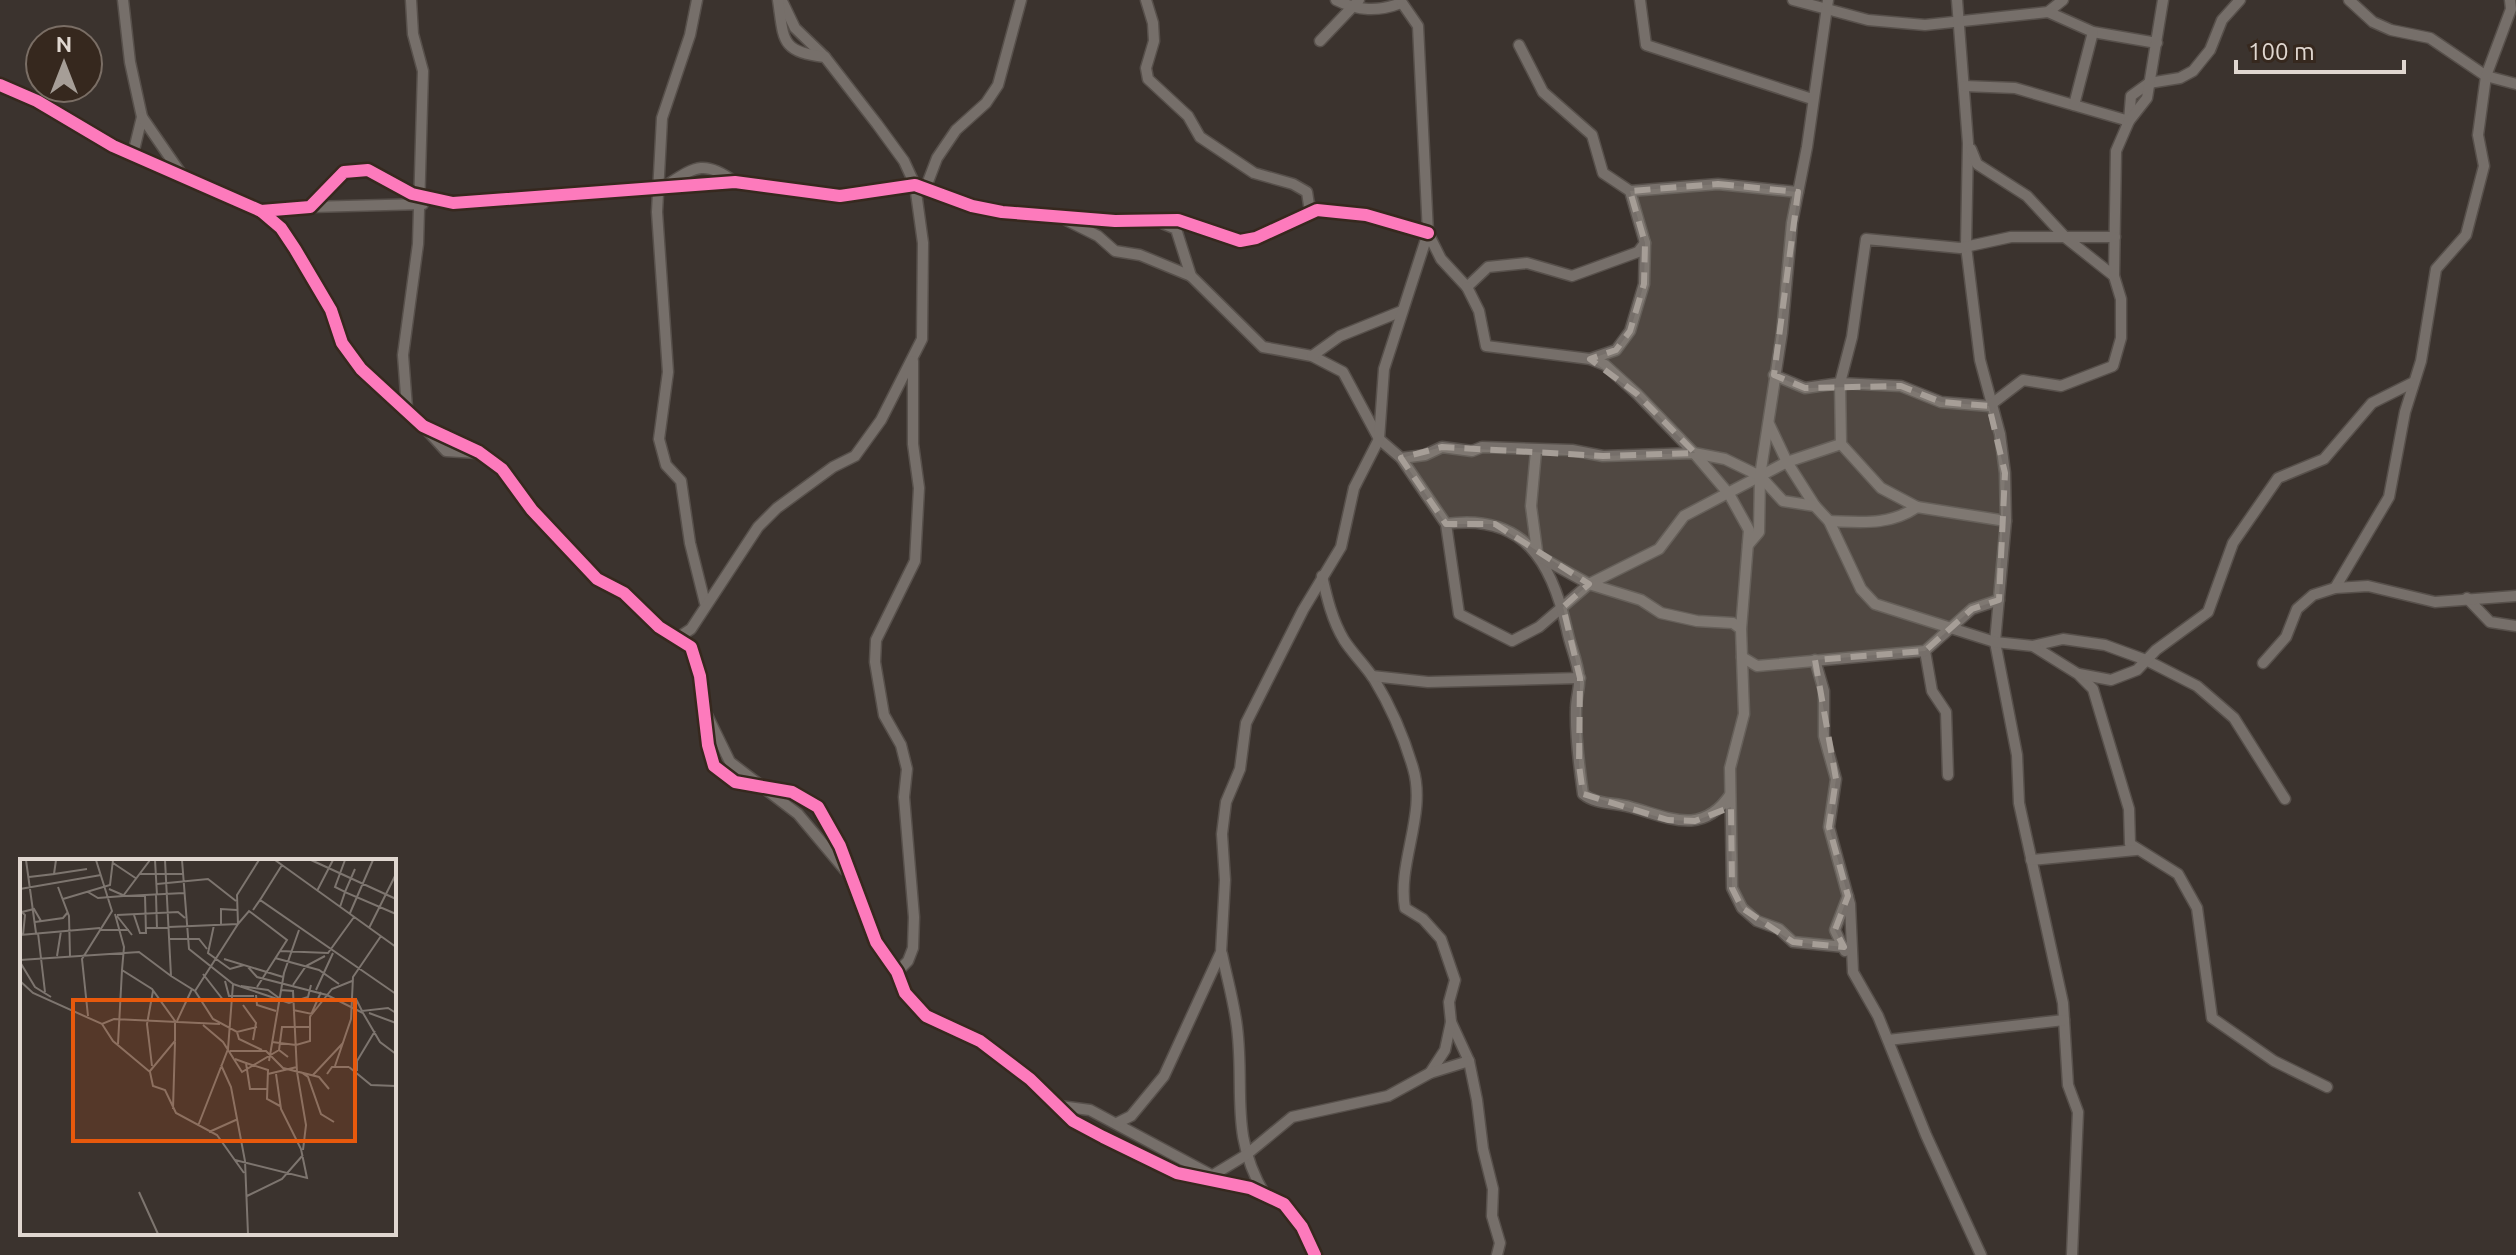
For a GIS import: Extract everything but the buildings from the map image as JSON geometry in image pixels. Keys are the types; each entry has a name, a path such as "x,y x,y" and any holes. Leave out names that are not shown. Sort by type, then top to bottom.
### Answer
{"street":[{"path":"123,0 130,62 142,117 183,176"},
{"path":"408,410 403,355 418,244 423,71 413,34 411,0"},
{"path":"697,0 690,35 662,118 657,212 668,372 659,439 666,465 681,481 690,543 705,603"},
{"path":"679,637 691,629 705,603 758,527 777,508 833,467 855,456 881,420 922,339 920,186 825,57 799,54 784,39 780,0"},
{"path":"920,186 956,130 986,103 998,85 1021,0"},
{"path":"1146,0 1154,32 1146,68 1148,79 1188,116 1200,137 1254,173 1293,184 1307,192 1309,205 1317,210 1366,215 1428,233 1441,259 1467,287 1479,311 1486,346 1590,359 1605,365 1694,453 1729,494 1749,530 1741,629 1744,714 1730,768 1732,888 1742,908 1757,921 1779,929 1793,942 1844,947"},
{"path":"1265,1195 1246,1155 1239,1130 1237,1026 1221,952 1225,880 1222,834 1226,802 1240,769 1246,723 1322,576 1341,547 1354,488 1379,439 1384,369 1428,233 1418,26 1401,2 1383,10 1336,0"},
{"path":"1640,0 1646,45 1812,99"},
{"path":"1793,0 1826,4 1882,21 1925,25 2048,12 2093,32 2157,43"},
{"path":"1957,0 1968,143 1966,246 1980,360 1989,406 2000,434 2006,521 1995,642 2017,755 2019,803 2053,952 2064,1020 2068,1085 2078,1112 2076,1246 2072,1255"},
{"path":"2048,12 2063,0"},
{"path":"1774,375 1805,388 1840,383 1901,386 1941,402 1989,406 2023,380 2061,386 2113,366 2121,338 2121,299 2114,276 2116,151 2129,121 2147,98 2163,0"},
{"path":"2149,83 2180,78 2193,71 2210,50 2222,20 2240,0"},
{"path":"2349,0 2373,22 2391,30 2430,38 2486,76 2516,84"},
{"path":"2335,588 2389,497 2412,383 2421,361 2436,269 2466,235 2484,166 2478,135 2486,76 2511,9 2510,0"},
{"path":"1320,41 1356,4"},
{"path":"1748,545 1759,532 1760,476 1826,4"},
{"path":"2074,105 2093,32"},
{"path":"1519,45 1543,92 1592,135 1603,173 1630,191 1718,184 1798,192"},
{"path":"0,85 37,101 133,154 261,211 281,228 331,310 342,343 361,369 423,426 479,452 502,469 532,510 597,579 624,593 642,607 659,627 691,647 700,676 708,745 714,766 735,782 806,797 818,807 840,846 876,942 897,972 905,993 926,1016 980,1041 1060,1106 1073,1121 1177,1173 1216,1178 1292,1117 1388,1096 1430,1073 1469,1061"},
{"path":"1964,86 2015,88 2129,121"},
{"path":"133,154 142,117"},
{"path":"1968,143 1977,164 2027,196 2066,238 2114,276"},
{"path":"660,190 704,165 715,167 735,182"},
{"path":"310,207 344,172 368,170 417,199"},
{"path":"261,211 417,199 453,203 660,190 735,182 840,196 920,186 972,206 1061,217 1161,223 1178,220 1240,241 1256,238 1317,210"},
{"path":"1590,359 1616,350 1630,331 1644,284 1645,243 1630,191"},
{"path":"1061,217 1098,236 1115,251 1140,255 1191,276 1263,347 1312,356 1343,372 1379,439 1401,458 1446,524 1459,614 1512,641 1539,627 1589,584 1659,549 1684,516 1787,462 1841,444"},
{"path":"1161,223 1176,229 1191,276"},
{"path":"2006,521 1917,507 1881,488 1841,444 1840,383 1852,337 1866,239 1966,246 2011,237 2115,237"},
{"path":"1467,287 1488,267 1501,265 1527,263 1572,276 1638,252 1645,243"},
{"path":"1312,356 1340,336 1402,311"},
{"path":"897,972 908,961 913,948 914,917 904,797 907,769 901,745 884,715 875,662 876,640 915,561 919,488 913,444 913,356"},
{"path":"2078,674 2111,680 2137,670 2208,612 2233,543 2278,478 2324,459 2372,403 2412,383"},
{"path":"1768,423 1787,462 1815,506 1829,521 1861,589 1875,604 1995,642 2033,646 2063,639 2105,645 2146,660 2197,686 2234,718 2285,799"},
{"path":"1401,458 1425,455 1442,447 1472,451 1482,447 1572,450 1603,456 1694,453 1725,459 1760,476 1783,501 1815,506"},
{"path":"1536,451 1531,506 1540,555 1563,607 1580,678 1576,710 1583,794 1590,801 1628,806 1668,820 1695,821 1718,812 1731,793"},
{"path":"1829,521 1876,523 1901,518 1917,507"},
{"path":"1446,524 1473,520 1495,524 1589,584 1641,600 1661,613 1697,621 1733,623 1741,629"},
{"path":"1322,576 1329,607 1344,639 1372,676 1394,714 1415,772 1409,858 1401,885 1405,908 1423,919 1441,939 1455,980 1449,1002 1451,1022 1445,1050 1430,1073"},
{"path":"2263,663 2286,637 2297,609 2313,595 2335,588 2368,586 2396,596 2435,602 2516,596"},
{"path":"2467,598 2490,622 2516,626"},
{"path":"1742,657 1757,666 1925,651 1972,609 1999,600"},
{"path":"2033,646 2078,674 2093,689 2129,809 2130,844 2178,874 2197,908 2212,1018 2274,1061 2327,1087"},
{"path":"1925,651 1932,691 1946,712 1948,775"},
{"path":"1815,660 1824,691 1824,736 1836,779 1829,827 1848,896 1854,940 1853,972"},
{"path":"1372,676 1403,676 1428,682 1580,678"},
{"path":"704,710 730,762 798,814 852,880"},
{"path":"2031,860 2136,850"},
{"path":"1848,896 1835,930 1888,1040 1926,1135 1981,1255"},
{"path":"1117,1123 1131,1116 1164,1076 1221,952"},
{"path":"1888,1040 2064,1020"},
{"path":"1451,1022 1469,1061 1483,1149 1493,1189 1492,1216 1500,1243 1497,1255"},
{"path":"1060,1106 1090,1110 1216,1178 1284,1204 1302,1227 1315,1255"}],"highlighted area":[{"path":"1718,184 1798,192 1774,375 1805,388 1901,386 1941,402 1989,406 2005,473 1999,600 1972,609 1925,651 1815,660 1836,779 1829,827 1848,896 1835,930 1844,947 1793,942 1742,908 1732,888 1731,807 1695,821 1668,820 1583,794 1579,765 1580,678 1563,607 1589,584 1495,524 1446,524 1401,458 1442,447 1603,456 1695,453 1637,394 1590,359 1616,350 1630,331 1644,284 1645,243 1630,191"}],"cycle path":[{"path":"0,85 37,101 113,146 261,211 310,207 344,172 368,170 412,194 453,203 735,182 840,196 915,185 972,206 1002,212 1115,221 1178,220 1240,241 1256,238 1317,210 1366,215 1428,233"},
{"path":"261,211 281,228 295,249 331,310 342,343 361,369 423,426 479,452 502,469 532,510 597,579 624,593 659,627 691,647 700,676 708,745 714,766 735,782 792,792 818,807 840,846 876,942 897,972 905,993 926,1016 980,1041 1030,1079 1073,1121 1103,1137 1177,1173 1250,1188 1284,1204 1302,1227 1315,1255"}]}
